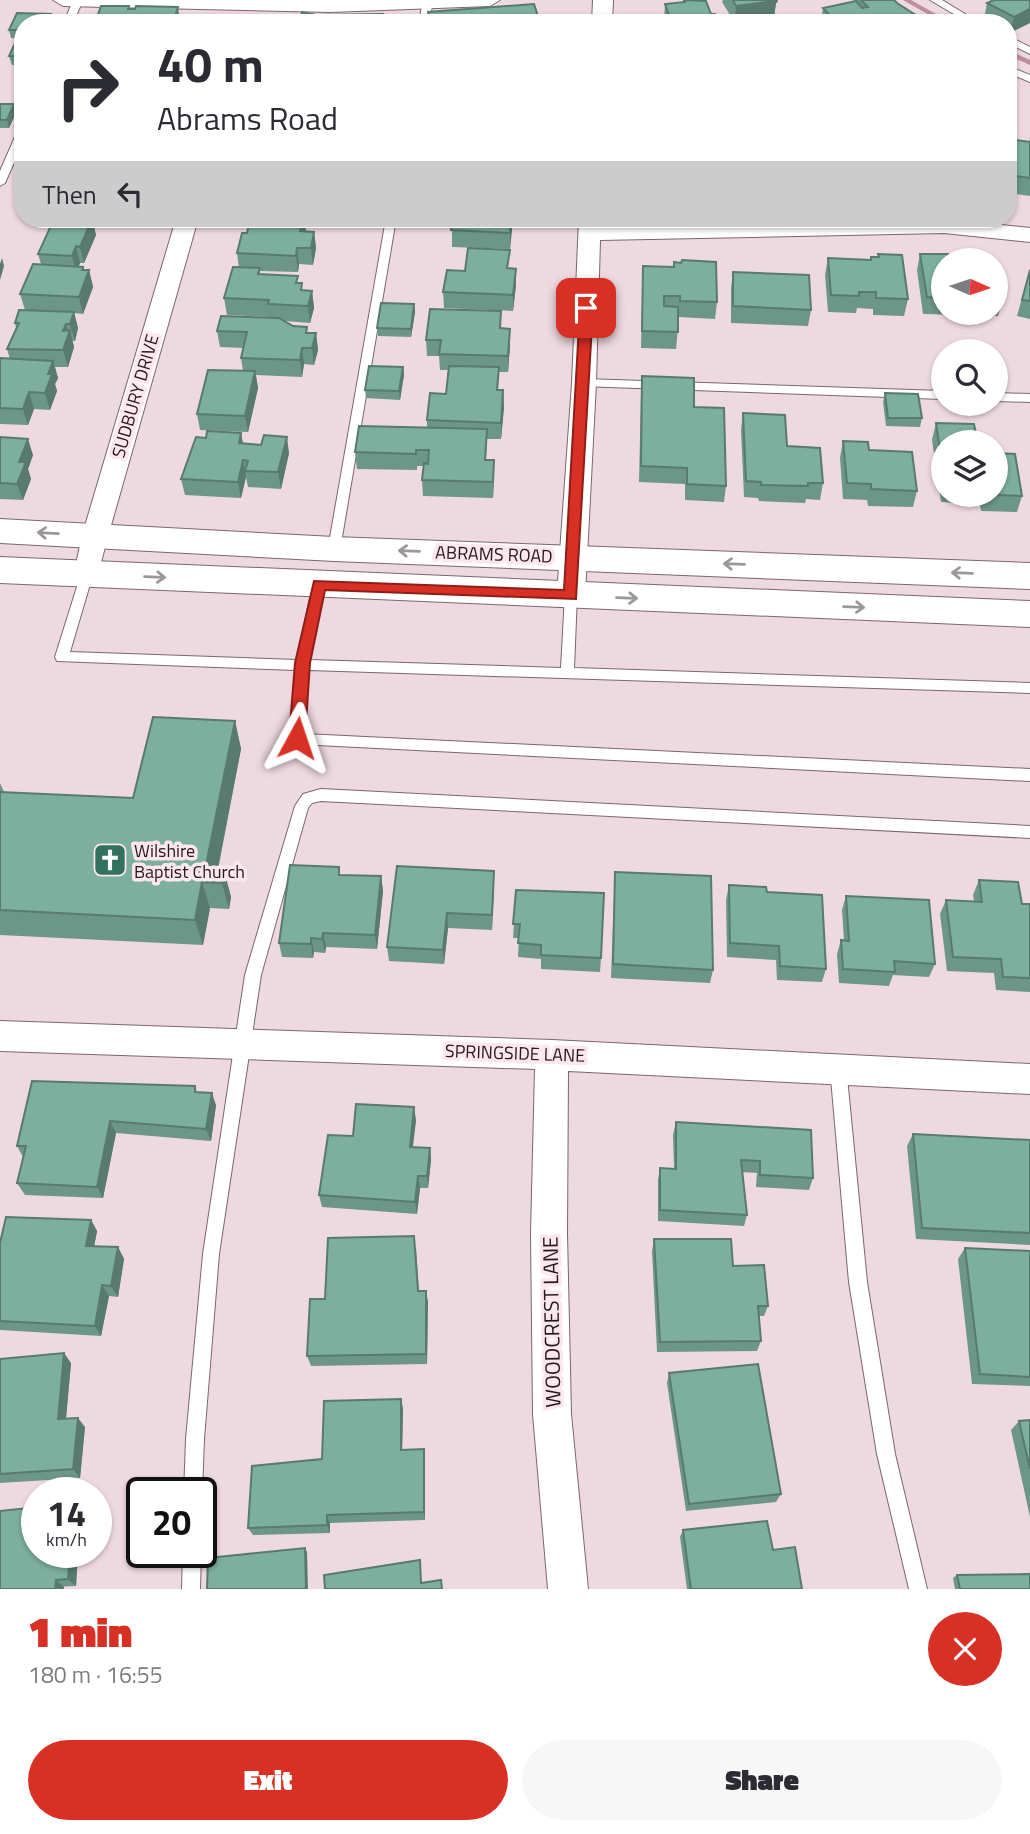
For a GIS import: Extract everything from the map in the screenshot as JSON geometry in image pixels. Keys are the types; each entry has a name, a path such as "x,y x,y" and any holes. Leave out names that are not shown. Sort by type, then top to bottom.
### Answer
{"main road":[{"name":"ABRAMS ROAD","path":"0,531 334,549 1030,576"},
{"path":"0,570 1030,614"}],"street":[{"path":"63,0 247,9 427,9 490,0"},
{"name":"SUDBURY DRIVE","path":"87,574 95,536 184,228"},
{"path":"570,595 584,383 589,228"},
{"path":"963,228 1030,235"},
{"name":"SPRINGSIDE LANE","path":"0,1036 552,1055 838,1067 1030,1079"},
{"name":"WOODCREST LANE","path":"552,1055 549,1233 552,1414 568,1589"}],"lane":[{"path":"935,0 960,14"},
{"path":"0,183 14,151"},
{"path":"334,549 389,228"},
{"path":"584,383 931,395"},
{"path":"1008,397 1030,398"},
{"path":"87,574 62,657 1030,688"},
{"path":"319,584 303,663 297,738 1030,775"},
{"path":"566,672 570,595"},
{"path":"194,1477 211,1254 245,1043 253,975 302,806 308,798 321,794 1030,832"},
{"path":"838,1067 858,1282 887,1454 918,1589"},
{"path":"191,1589 192,1568"}],"building":[{"path":"684,0 706,1 711,14 669,14 665,4 685,2"},
{"path":"733,0 776,0 776,1 736,6"},
{"path":"861,0 894,0 914,14 829,14 823,8 856,1 862,8 868,7"},
{"path":"994,0 1030,0 1030,9 1017,16 987,3"},
{"path":"534,4 537,13 428,14"},
{"path":"101,6 129,6 128,9 135,9 136,6 178,7 176,14 98,14"},
{"path":"0,104 14,104 7,120 0,120"},
{"path":"1017,140 1030,142 1030,178 1017,176"},
{"path":"50,228 88,228 80,247 76,246 72,256 38,254"},
{"path":"248,228 301,228 300,231 314,232 311,248 297,248 296,256 237,253 242,233 247,233"},
{"path":"451,228 510,228 510,233"},
{"path":"468,248 510,250 507,268 516,269 513,295 443,292 447,270 465,271"},
{"path":"878,254 902,255 908,299 876,298 876,292 859,292 859,296 831,295 828,258 871,260 871,257 879,257"},
{"path":"920,254 931,254 931,297 927,297"},
{"path":"682,260 716,262 717,302 680,301 680,296 664,296 664,306 678,307 678,332 642,331 643,266 674,267 674,262 681,263"},
{"path":"33,264 83,267 82,270 89,270 79,297 20,294"},
{"path":"233,267 260,268 258,274 298,276 296,283 302,283 301,290 312,291 308,306 268,304 269,300 224,298"},
{"path":"1030,270 1030,301 1022,300"},
{"path":"733,272 809,275 811,310 733,306"},
{"path":"381,303 414,304 411,329 377,328"},
{"path":"430,309 501,311 500,328 510,329 508,356 439,354 441,340 426,340"},
{"path":"19,310 74,312 70,324 66,324 63,331 70,330 63,350 7,349 19,323 15,323"},
{"path":"221,316 279,318 293,326 307,327 306,333 316,333 312,348 302,348 300,360 241,358 247,332 217,331"},
{"path":"0,358 53,361 48,374 52,374 45,393 29,392 23,409 0,408"},
{"path":"369,366 403,367 399,391 365,390"},
{"path":"449,366 499,367 497,390 503,390 501,423 427,420 430,393 446,394"},
{"path":"208,370 255,371 245,416 197,414"},
{"path":"642,376 694,378 694,407 724,408 726,486 687,484 687,468 641,466"},
{"path":"885,393 918,394 922,418 888,418"},
{"path":"743,413 785,415 787,446 820,448 823,483 808,483 808,486 761,485 761,482 746,481"},
{"path":"936,423 974,424 975,430 937,430"},
{"path":"359,426 487,429 485,460 494,460 493,482 422,480 424,463 428,464 429,450 416,450 416,454 355,452"},
{"path":"207,431 241,433 239,443 261,445 264,435 287,437 278,472 245,471 248,461 243,460 238,482 181,479 196,437 206,438"},
{"path":"0,437 28,439 19,462 26,462 17,484 0,483"},
{"path":"843,441 868,442 869,450 912,452 917,491 871,489 871,484 847,483"},
{"path":"1008,454 1015,454 1022,496 1008,495"},
{"name":"Wilshire Baptist Church","path":"153,717 235,721 205,870 224,871 222,883 202,882 195,920 0,910 0,792 133,798"},
{"path":"290,865 339,867 339,875 381,876 375,935 323,933 322,939 311,938 311,944 279,943"},
{"path":"397,866 494,871 492,915 447,913 443,950 387,947"},
{"path":"615,872 711,876 713,970 613,964"},
{"path":"979,880 1018,882 1022,904 1030,904 1030,978 1003,977 1001,959 953,957 946,900 982,902"},
{"path":"729,885 766,887 767,892 822,895 826,969 780,966 779,946 730,943"},
{"path":"516,890 604,893 601,958 541,955 541,945 518,943 520,924 513,924"},
{"path":"846,896 929,900 935,964 894,961 895,972 843,969 841,940 849,941"},
{"path":"32,1081 195,1086 195,1092 212,1093 206,1129 110,1121 97,1187 17,1183 26,1146 17,1146"},
{"path":"356,1104 414,1107 410,1147 430,1148 427,1176 418,1176 415,1202 319,1195 328,1135 353,1136"},
{"path":"676,1122 811,1130 813,1178 760,1175 760,1161 741,1160 747,1215 660,1210 660,1168 676,1169"},
{"path":"913,1134 1030,1140 1030,1233 922,1228"},
{"path":"6,1217 91,1220 86,1246 118,1247 111,1286 102,1285 95,1326 0,1321 0,1243"},
{"path":"414,1236 418,1291 426,1291 426,1354 307,1356 310,1299 325,1299 328,1238"},
{"path":"654,1239 731,1239 733,1266 764,1265 768,1306 758,1306 761,1341 660,1342"},
{"path":"965,1248 1030,1251 1030,1377 980,1374"},
{"path":"64,1353 58,1419 78,1418 73,1469 0,1474 0,1359"},
{"path":"758,1364 781,1494 689,1504 669,1373"},
{"path":"401,1399 401,1450 424,1449 424,1512 327,1515 327,1525 248,1528 252,1466 322,1459 324,1401"},
{"path":"1030,1420 1030,1469 1019,1421"},
{"path":"21,1509 21,1568 69,1568 68,1579 56,1580 55,1589 0,1589 0,1511"},
{"path":"767,1521 773,1550 795,1547 802,1589 691,1589 683,1530"},
{"path":"305,1548 306,1589 207,1589 208,1568 217,1568 217,1557"},
{"path":"420,1560 421,1583 441,1580 442,1589 325,1589 324,1575"},
{"path":"1030,1574 1030,1589 960,1589 957,1575"}],"waterway":[{"path":"906,0 932,14"},
{"path":"1017,56 1030,63"}],"place":[{"name":"Wilshire Baptist Church","path":"110,860"}],"route":[{"path":"297,738 303,663 319,584 570,595 584,383 586,308"}]}
